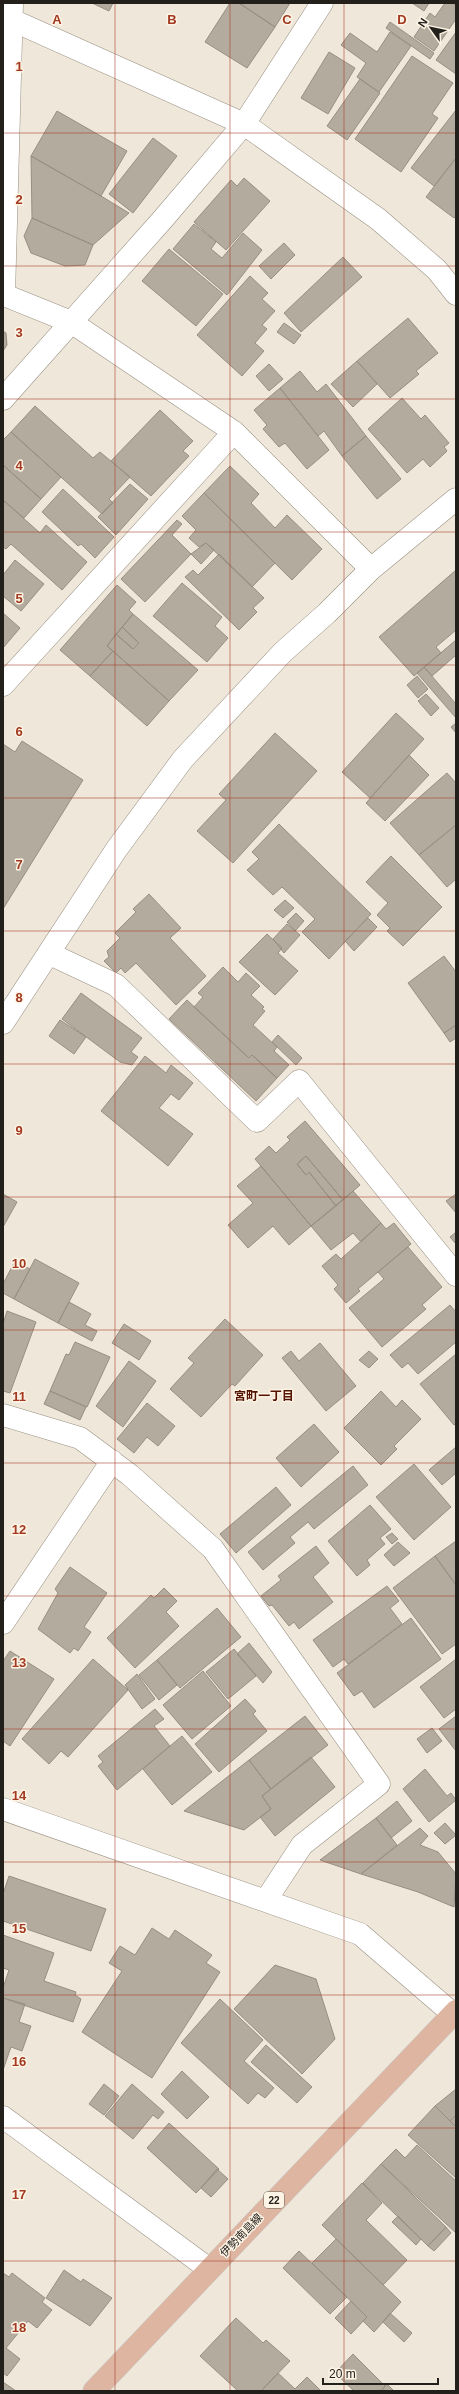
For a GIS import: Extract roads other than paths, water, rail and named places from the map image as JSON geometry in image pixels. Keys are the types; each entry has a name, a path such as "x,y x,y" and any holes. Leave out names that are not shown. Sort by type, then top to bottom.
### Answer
{"main road":[{"name":"伊勢南島線","path":"94,2391 209,2269 455,2014"}],"street":[{"path":"3,399 244,124 322,3"},
{"path":"371,569 234,432 71,322 4,295 9,13 244,124 378,218 437,270 456,294"},
{"path":"3,685 234,432"},
{"path":"4,1019 50,954 116,850 183,759 283,652 327,613 371,569 456,499"},
{"path":"50,954 116,985 257,1120 299,1081 456,1275"},
{"path":"3,1414 80,1438 130,1475 213,1549 379,1784 302,1845 266,1900"},
{"path":"3,1623 112,1462"},
{"path":"3,1809 360,1934 455,2014"},
{"path":"3,2117 209,2269"}],"district":[{"name":"宮町一丁目","path":"264,1396"}]}
